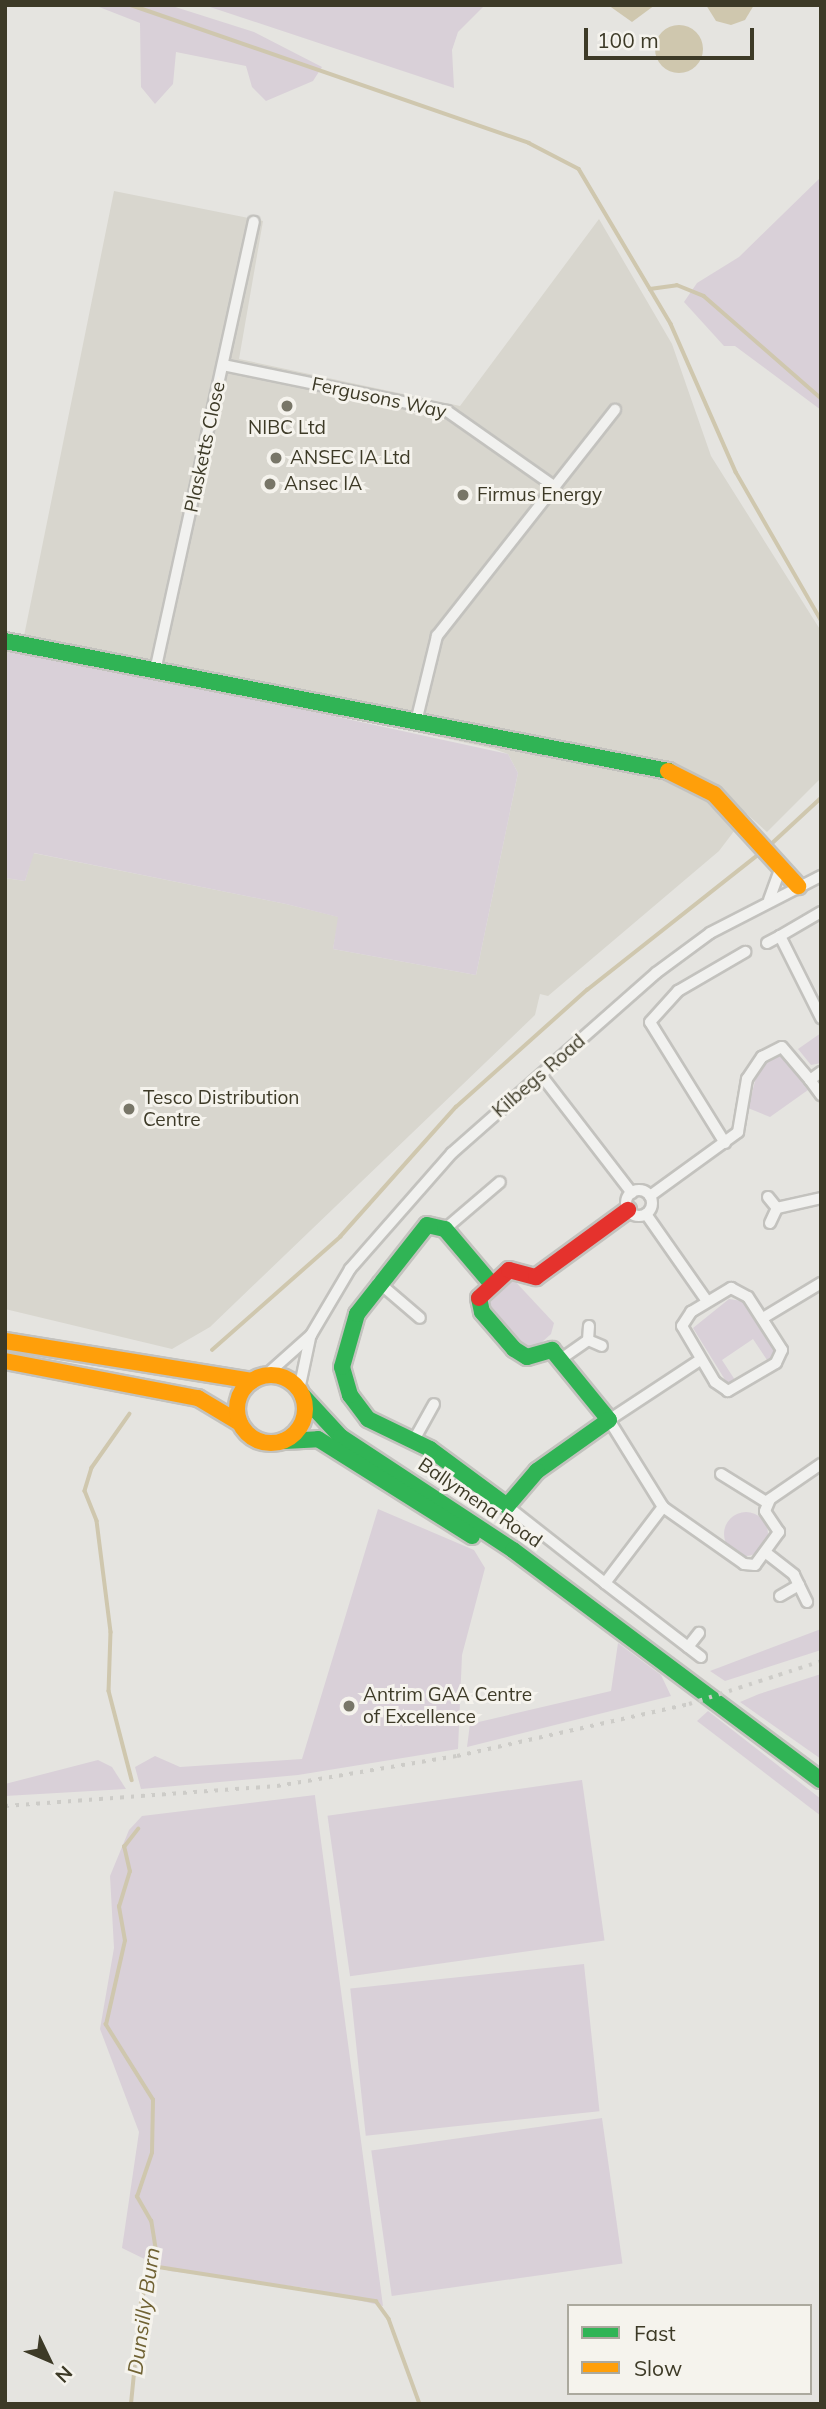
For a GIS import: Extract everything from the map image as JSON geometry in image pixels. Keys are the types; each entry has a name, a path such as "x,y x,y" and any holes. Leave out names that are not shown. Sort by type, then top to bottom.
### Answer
{"main road":[{"path":"5,641 671,772 715,794 779,861 798,886"},
{"path":"490,1282 445,1229 423,1227 379,1282 346,1336 344,1377 368,1419 414,1440 507,1506 537,1471 609,1420 561,1359 548,1349 524,1357 505,1339 480,1308 479,1296 490,1282 512,1270 536,1277 628,1210"},
{"path":"5,1341 259,1379 280,1377 301,1393 300,1427 284,1441 260,1441 240,1423 198,1398 5,1361"},
{"path":"240,1423 239,1400 259,1379"},
{"name":"Ballymena Road","path":"301,1393 341,1437 427,1490 639,1641 821,1780"},
{"name":"Ballymena Road","path":"284,1441 305,1437 334,1448 639,1641"}],"street":[{"name":"Plasketts Close","path":"155,671 254,222"},
{"name":"Fergusons Way","path":"223,365 447,411 555,487"},
{"path":"416,722 437,636 615,410"},
{"path":"769,900 779,861"},
{"name":"Kilbegs Road","path":"259,1379 311,1335 398,1208 541,1075 656,973 769,900 821,876"},
{"path":"767,943 821,912"},
{"path":"780,936 821,1018"},
{"path":"725,1143 650,1022 678,991 746,951"},
{"path":"646,1214 650,1196 725,1143 740,1128 747,1079 762,1056 785,1048 821,1095"},
{"path":"810,1080 821,1072"},
{"path":"541,1075 632,1193 650,1196"},
{"path":"445,1229 500,1182"},
{"path":"632,1193 628,1210 646,1214 707,1301"},
{"path":"768,1197 777,1208"},
{"path":"777,1208 821,1198"},
{"path":"770,1223 777,1208"},
{"path":"379,1282 420,1318"},
{"path":"763,1318 821,1283"},
{"path":"739,1289 763,1318 782,1354 753,1379 724,1390 700,1360 682,1326 707,1301 739,1289"},
{"path":"588,1340 589,1326"},
{"name":"Kilbegs Road","path":"301,1393 311,1335"},
{"path":"561,1359 588,1340"},
{"path":"588,1340 602,1346"},
{"path":"700,1360 609,1420 663,1507 749,1566 765,1552 779,1532 766,1514 768,1503 821,1464"},
{"path":"414,1440 434,1404"},
{"path":"721,1474 768,1503"},
{"path":"507,1506 701,1657"},
{"path":"605,1583 663,1507"},
{"path":"765,1552 799,1586 807,1601"},
{"path":"780,1596 799,1586"},
{"path":"688,1647 699,1633"}],"shaded area":[{"path":"94,5 169,5 254,32 322,67 313,81 266,101 252,87 246,66 176,52 173,84 155,104 141,87 140,23"},
{"path":"204,5 485,5 458,32 452,50 454,88"},
{"path":"608,5 655,5 632,22"},
{"path":"706,5 754,5 745,20 731,25 716,21"},
{"path":"679,25 696,32 703,49 696,66 679,73 662,66 655,49 662,32"},
{"path":"821,177 821,410 735,346 724,346 684,302 697,283 739,257"},
{"path":"114,191 263,221 239,359 460,406 599,219 672,344 711,456 821,631 821,778 767,832 747,814 719,851 548,996 540,994 535,1015 210,1327 172,1349 5,1309 5,878 25,881 33,853 286,904 339,917 333,949 476,975 518,773 508,754 494,749 271,700 5,653 5,641 24,636"},
{"path":"34,651 508,754 518,773 476,975 333,949 338,917 286,904 34,853 25,881 5,878 5,653"},
{"path":"821,1033 821,1063 811,1065 798,1049"},
{"path":"775,1056 785,1056 808,1090 770,1117 748,1108 758,1070"},
{"path":"512,1278 554,1323 551,1334 532,1351 523,1350 486,1310 484,1300"},
{"path":"729,1299 742,1301 777,1353 767,1360 753,1339 722,1360 735,1380 727,1383 693,1328"},
{"path":"378,1509 474,1550 485,1568 462,1655 458,1749 298,1775 141,1789 135,1767 155,1756 180,1767 302,1759"},
{"path":"746,1512 755,1513 762,1518 767,1525 767,1543 762,1550 755,1555 746,1556 737,1555 730,1550 725,1543 724,1534 725,1525 730,1518 737,1513"},
{"path":"821,1629 821,1650 725,1681 710,1671"},
{"path":"618,1643 661,1675 671,1696 467,1747 470,1724 611,1691"},
{"path":"821,1674 821,1759 740,1702 759,1694"},
{"path":"708,1711 821,1799 821,1816 697,1721"},
{"path":"98,1760 112,1767 126,1789 5,1796 5,1784"},
{"path":"582,1780 605,1940 350,1976 328,1816"},
{"path":"315,1795 383,2306 307,2288 169,2271 122,2248 139,2132 100,2029 114,1948 110,1876 129,1830 142,1816"},
{"path":"584,1964 599,2111 366,2136 350,1989"},
{"path":"602,2118 622,2264 392,2296 371,2150"}],"waterway":[{"path":"131,5 529,143 579,169 671,324 736,472 821,620"},
{"path":"650,289 677,285 704,296 821,398"},
{"path":"768,847 821,798"},
{"path":"212,1350 340,1237 456,1107 587,990 762,852"},
{"path":"130,1414 92,1468 85,1491 97,1521 111,1632 109,1691 132,1780"},
{"name":"Dunsilly Burn","path":"131,2404 141,2302 156,2251 151,2221 137,2197 152,2153 153,2100 106,2025 125,1941 119,1907 130,1872 124,1847 138,1829"},
{"path":"152,2266 376,2301 389,2319 420,2404"}],"railway":[{"path":"5,1806 277,1786 457,1756 689,1704 821,1661"}],"traffic: fast":[{"path":"5,641 668,771"},
{"path":"479,1298 482,1312 514,1349 527,1357 552,1350 609,1420 537,1471 507,1506 430,1449 368,1419 350,1395 342,1367 357,1314 427,1225 445,1229 490,1282"},
{"path":"303,1396 341,1437 513,1550 821,1780"},
{"path":"284,1441 318,1439 472,1536"}],"traffic: slow":[{"path":"668,771 714,794 798,886"},
{"path":"5,1341 252,1381"},
{"path":"5,1361 198,1398 240,1423"},
{"path":"271,1375 284,1378 295,1385 302,1396 305,1409 302,1422 295,1433 284,1440 271,1443 258,1440 247,1433 240,1422 237,1409 240,1396 247,1385 258,1378 271,1375"}],"traffic: jam":[{"path":"479,1298 509,1270 536,1277 628,1210"}],"place":[{"name":"NIBC Ltd","path":"287,406"},
{"name":"ANSEC IA Ltd","path":"276,458"},
{"name":"Ansec IA","path":"270,484"},
{"name":"Firmus Energy","path":"463,495"},
{"name":"Tesco Distribution Centre","path":"129,1109"},
{"name":"Antrim GAA Centre of Excellence","path":"349,1706"}]}
